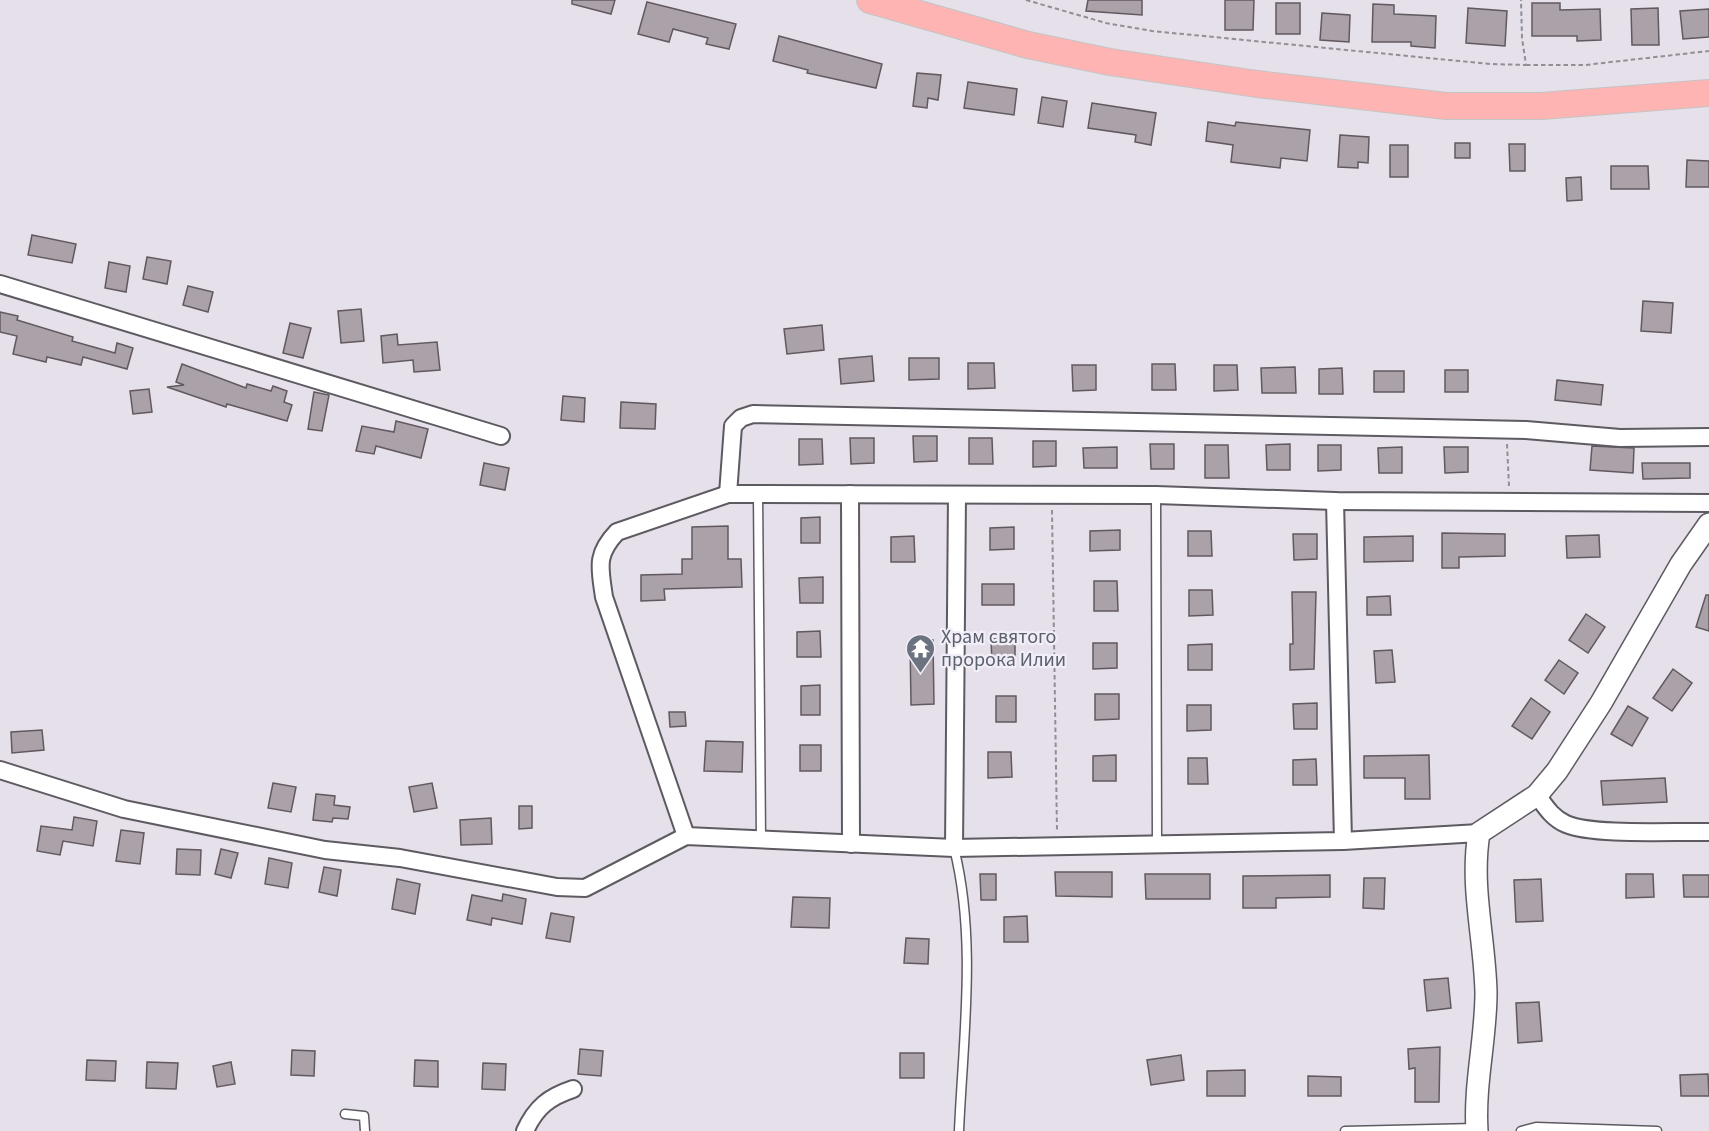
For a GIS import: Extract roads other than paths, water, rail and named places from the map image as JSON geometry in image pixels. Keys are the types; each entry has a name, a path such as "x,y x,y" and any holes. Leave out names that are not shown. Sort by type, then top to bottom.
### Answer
{"main road":[{"path":"870,0 1028,45 1110,62 1211,78 1446,106 1541,106 1709,93"}],"street":[{"path":"0,284 501,436"},
{"path":"728,494 733,426 741,418 753,414 1507,429 1620,438 1709,437"},
{"path":"686,836 604,597 599,561 606,543 617,532 728,494 1156,495 1335,501 1709,503"},
{"path":"850,494 851,844"},
{"path":"954,848 957,495"},
{"path":"1335,501 1343,841"},
{"path":"0,770 124,809 325,850 400,858 557,887 585,888 686,836 954,848 1343,841 1479,833 1537,795 1557,771 1595,712 1681,564 1709,524"},
{"path":"1537,795 1550,813 1564,824 1585,830 1709,832"},
{"path":"1479,833 1474,863 1486,994 1477,1083 1480,1130"},
{"path":"525,1131 530,1120 551,1096 573,1089"}],"lane":[{"path":"758,494 761,839"},
{"path":"1156,495 1157,844"},
{"path":"954,848 961,876 966,951 959,1131"},
{"path":"345,1114 364,1116 365,1131"},
{"path":"1521,1131 1536,1127 1657,1131"},
{"path":"1345,1131 1480,1130"}],"place":[{"name":"Храм святого пророка Илии","path":"920,674"}]}
